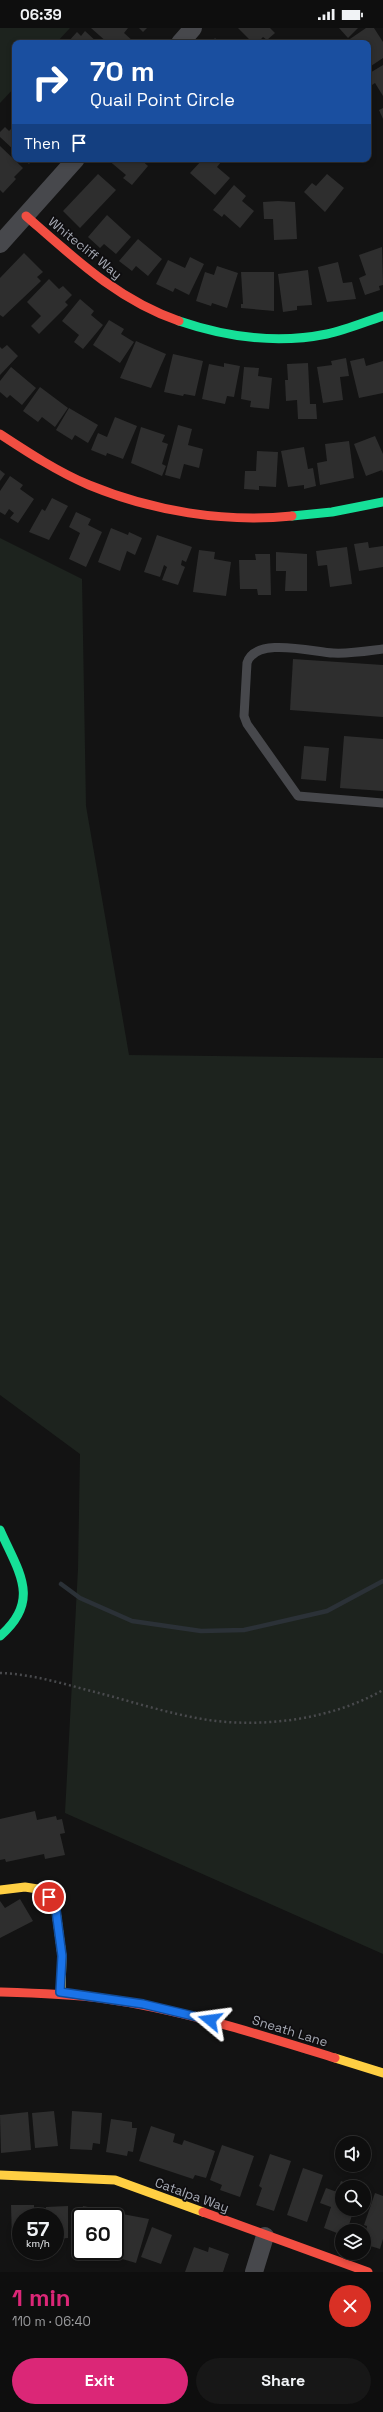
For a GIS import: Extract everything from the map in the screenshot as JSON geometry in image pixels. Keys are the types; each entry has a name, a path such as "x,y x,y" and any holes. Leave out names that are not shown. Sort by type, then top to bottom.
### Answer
{"street":[{"path":"183,40 193,28"},
{"path":"0,244 73,162"},
{"name":"Whitecliff Way","path":"26,216 91,273 124,296 162,315 201,328 238,336 280,339 320,335 383,316"},
{"path":"0,434 80,481 120,496 198,516 240,519 280,518 321,514 383,502"},
{"path":"0,1530 22,1585 26,1601 22,1615 13,1627 0,1636"},
{"path":"0,1890 25,1887 44,1890 55,1903 62,1956 60,1992"},
{"name":"Sneath Lane","path":"0,1992 60,1992 108,1998 185,2012 383,2073"},
{"name":"Catalpa Way","path":"0,2175 115,2180 265,2236 368,2272"},
{"path":"254,2272 265,2236"}],"lane":[{"path":"383,649 334,653 300,648 257,651 250,655 248,663 244,716 247,724 298,796 383,803"}],"path":[{"path":"0,1673 58,1683 186,1716 216,1721 247,1722 298,1718 336,1711 383,1690"}],"shaded area":[{"path":"0,28 70,28 59,40 12,40 12,90 0,103"},
{"path":"0,538 82,579 86,806 129,1055 383,1058 383,1954 65,1813 78,1569 80,1454 0,1395"}],"building":[{"path":"91,28 128,28 124,33 132,40 105,40"},
{"path":"139,28 147,28 143,32"},
{"path":"238,28 270,28 275,33 267,40 263,37 260,40 250,40"},
{"path":"339,28 358,28 348,38"},
{"path":"366,28 374,28 383,42 383,58 371,66 371,40 348,40"},
{"path":"85,31 95,40 70,40 77,32 81,36"},
{"path":"383,65 383,96 375,83 372,85 371,83 371,72"},
{"path":"383,108 383,119 379,110"},
{"path":"5,127 9,131 12,128 12,148 0,137 0,132"},
{"path":"0,146 12,157 12,162 17,162 23,168 14,177 16,179 3,193 0,190"},
{"path":"111,162 143,162 148,166 132,185 123,178 126,175"},
{"path":"200,162 221,162 217,167 230,178 215,195 190,173"},
{"path":"98,174 116,190 80,228 63,211"},
{"path":"327,174 344,188 325,212 304,192 312,183 316,186"},
{"path":"234,185 246,196 242,201 254,211 240,228 224,214 222,217 213,210"},
{"path":"263,202 295,202 297,239 274,240 273,219 264,219"},
{"path":"107,215 131,237 116,254 104,244 100,248 88,237"},
{"path":"138,239 162,259 148,276 136,266 132,271 119,261"},
{"path":"382,247 383,285 379,286 380,290 365,295 359,278 366,275 359,255"},
{"path":"24,253 43,272 37,277 41,281 3,317 0,315 0,278"},
{"path":"190,257 204,264 189,295 175,288 173,292 156,284 168,260 185,268"},
{"path":"338,262 343,283 352,282 356,299 327,302 318,267"},
{"path":"217,266 238,273 227,308 212,303 211,306 196,301 205,272 214,275"},
{"path":"308,270 312,305 297,306 297,310 283,312 278,274"},
{"path":"241,272 274,272 274,311 241,308 241,304 243,304"},
{"path":"49,279 59,289 63,286 72,295 65,302 68,305 39,334 31,326 41,316 27,302"},
{"path":"80,299 94,311 91,315 103,325 83,349 74,342 79,335 62,321"},
{"path":"109,320 124,329 121,334 134,342 120,363 93,345"},
{"path":"136,341 166,354 151,388 120,378"},
{"path":"7,345 18,356 0,375 0,347 2,349"},
{"path":"173,354 203,361 195,396 184,394 183,396 164,392"},
{"path":"346,358 349,376 340,377 343,400 323,403 317,367 332,365 331,361"},
{"path":"364,358 366,366 383,361 383,393 359,398 350,361"},
{"path":"224,363 240,366 234,397 227,396 225,404 202,399 209,364 224,367"},
{"path":"308,363 310,404 316,404 317,419 298,419 297,400 286,401 285,380 288,380 287,364"},
{"path":"11,367 36,388 22,405 10,395 7,398 0,392 0,381"},
{"path":"244,367 259,368 258,376 272,378 269,409 250,407 251,401 241,399"},
{"path":"40,387 68,408 55,427 42,417 38,422 23,411"},
{"path":"69,408 98,425 88,443 75,435 72,440 56,430"},
{"path":"115,417 137,426 123,459 107,453 106,456 91,450 98,433 107,437"},
{"path":"178,425 192,429 188,445 203,449 199,468 184,464 180,479 165,475"},
{"path":"141,427 165,435 162,442 168,444 162,464 166,466 162,476 131,463"},
{"path":"375,436 383,454 383,473 382,470 366,476 354,444"},
{"path":"349,441 354,478 320,485 317,463 327,461 325,444"},
{"path":"304,447 308,469 313,468 316,486 304,489 304,485 288,487 281,451"},
{"path":"257,451 278,452 276,487 259,486 259,490 244,489 245,471 256,471"},
{"path":"0,470 5,474 0,481"},
{"path":"10,476 23,485 20,489 34,499 18,523 10,518 14,513 9,509 5,515 0,512 0,491"},
{"path":"52,498 68,506 49,540 29,532 42,509 45,511"},
{"path":"76,512 91,519 88,525 102,532 86,567 69,559 80,533 69,527"},
{"path":"111,528 128,535 129,532 142,538 135,555 127,551 120,571 98,562"},
{"path":"157,535 192,547 186,562 182,560 181,565 185,567 178,585 162,580 167,567 164,565 160,577 144,572"},
{"path":"368,542 369,548 383,546 383,567 359,571 354,544"},
{"path":"347,547 352,584 330,587 327,565 318,566 316,551"},
{"path":"199,550 215,552 214,559 231,562 226,596 193,592"},
{"path":"276,552 307,554 307,591 285,591 286,571 276,571"},
{"path":"255,554 270,554 271,595 258,595 257,589 240,589 239,560 256,560"},
{"path":"293,659 383,665 383,717 290,710"},
{"path":"344,736 383,739 383,791 340,788"},
{"path":"304,746 329,748 326,781 301,779"},
{"path":"35,1811 37,1820 56,1816 57,1820 62,1819 65,1833 60,1834 65,1855 45,1859 44,1854 6,1862 5,1859 0,1860 0,1819"},
{"path":"20,1899 33,1921 0,1938 0,1901 5,1908"},
{"path":"54,2111 58,2146 35,2148 32,2113"},
{"path":"72,2111 102,2113 100,2144 93,2143 92,2150 70,2149"},
{"path":"28,2112 31,2150 1,2153 0,2115"},
{"path":"111,2119 132,2122 132,2128 137,2128 133,2152 128,2151 127,2156 106,2152"},
{"path":"151,2126 175,2134 173,2142 182,2145 184,2140 215,2151 206,2178 195,2175 193,2179 139,2161"},
{"path":"222,2145 254,2156 240,2197 220,2190 222,2185 210,2180"},
{"path":"270,2154 291,2161 274,2211 256,2205 262,2188 259,2186"},
{"path":"303,2168 323,2175 307,2222 287,2215"},
{"path":"326,2188 335,2191 335,2216 352,2216 349,2224 335,2224 335,2232 324,2228 331,2207 320,2203"},
{"path":"375,2193 383,2196 383,2239 380,2249 371,2246 371,2224 364,2224 367,2216 371,2216 371,2205"},
{"path":"11,2205 34,2205 34,2208 12,2208 12,2240"},
{"path":"68,2206 68,2238 64,2238 64,2208 46,2207"},
{"path":"83,2206 93,2208 83,2208"},
{"path":"124,2214 149,2219 136,2263 124,2260"},
{"path":"152,2227 172,2235 161,2264 141,2257"},
{"path":"194,2247 208,2252 209,2247 229,2254 223,2272 185,2272"}],"waterway":[{"path":"61,1584 80,1598 132,1621 201,1631 244,1630 327,1611 383,1581"}],"traffic: fast":[{"path":"179,321 197,327 234,335 290,338 327,334 383,316"},
{"path":"292,516 332,512 383,502"},
{"path":"0,1530 19,1572 23,1597 20,1610 13,1623 0,1636"}],"traffic: slow":[{"path":"0,1890 25,1887 44,1890 55,1903 62,1956 61,1993"},
{"path":"335,2058 383,2073"},
{"path":"0,2175 115,2180 203,2212"}],"traffic: jam":[{"path":"26,216 79,262 116,290 136,302 179,321"},
{"path":"0,434 44,462 77,480 138,502 189,513 214,516 240,518 292,516"},
{"path":"0,1992 37,1993 100,1998 130,2003 189,2015 219,2023 335,2058"},
{"path":"203,2212 368,2272"}],"route":[{"path":"49,1897 55,1903 62,1956 60,1992 108,1998 170,2009 210,2020"}]}
